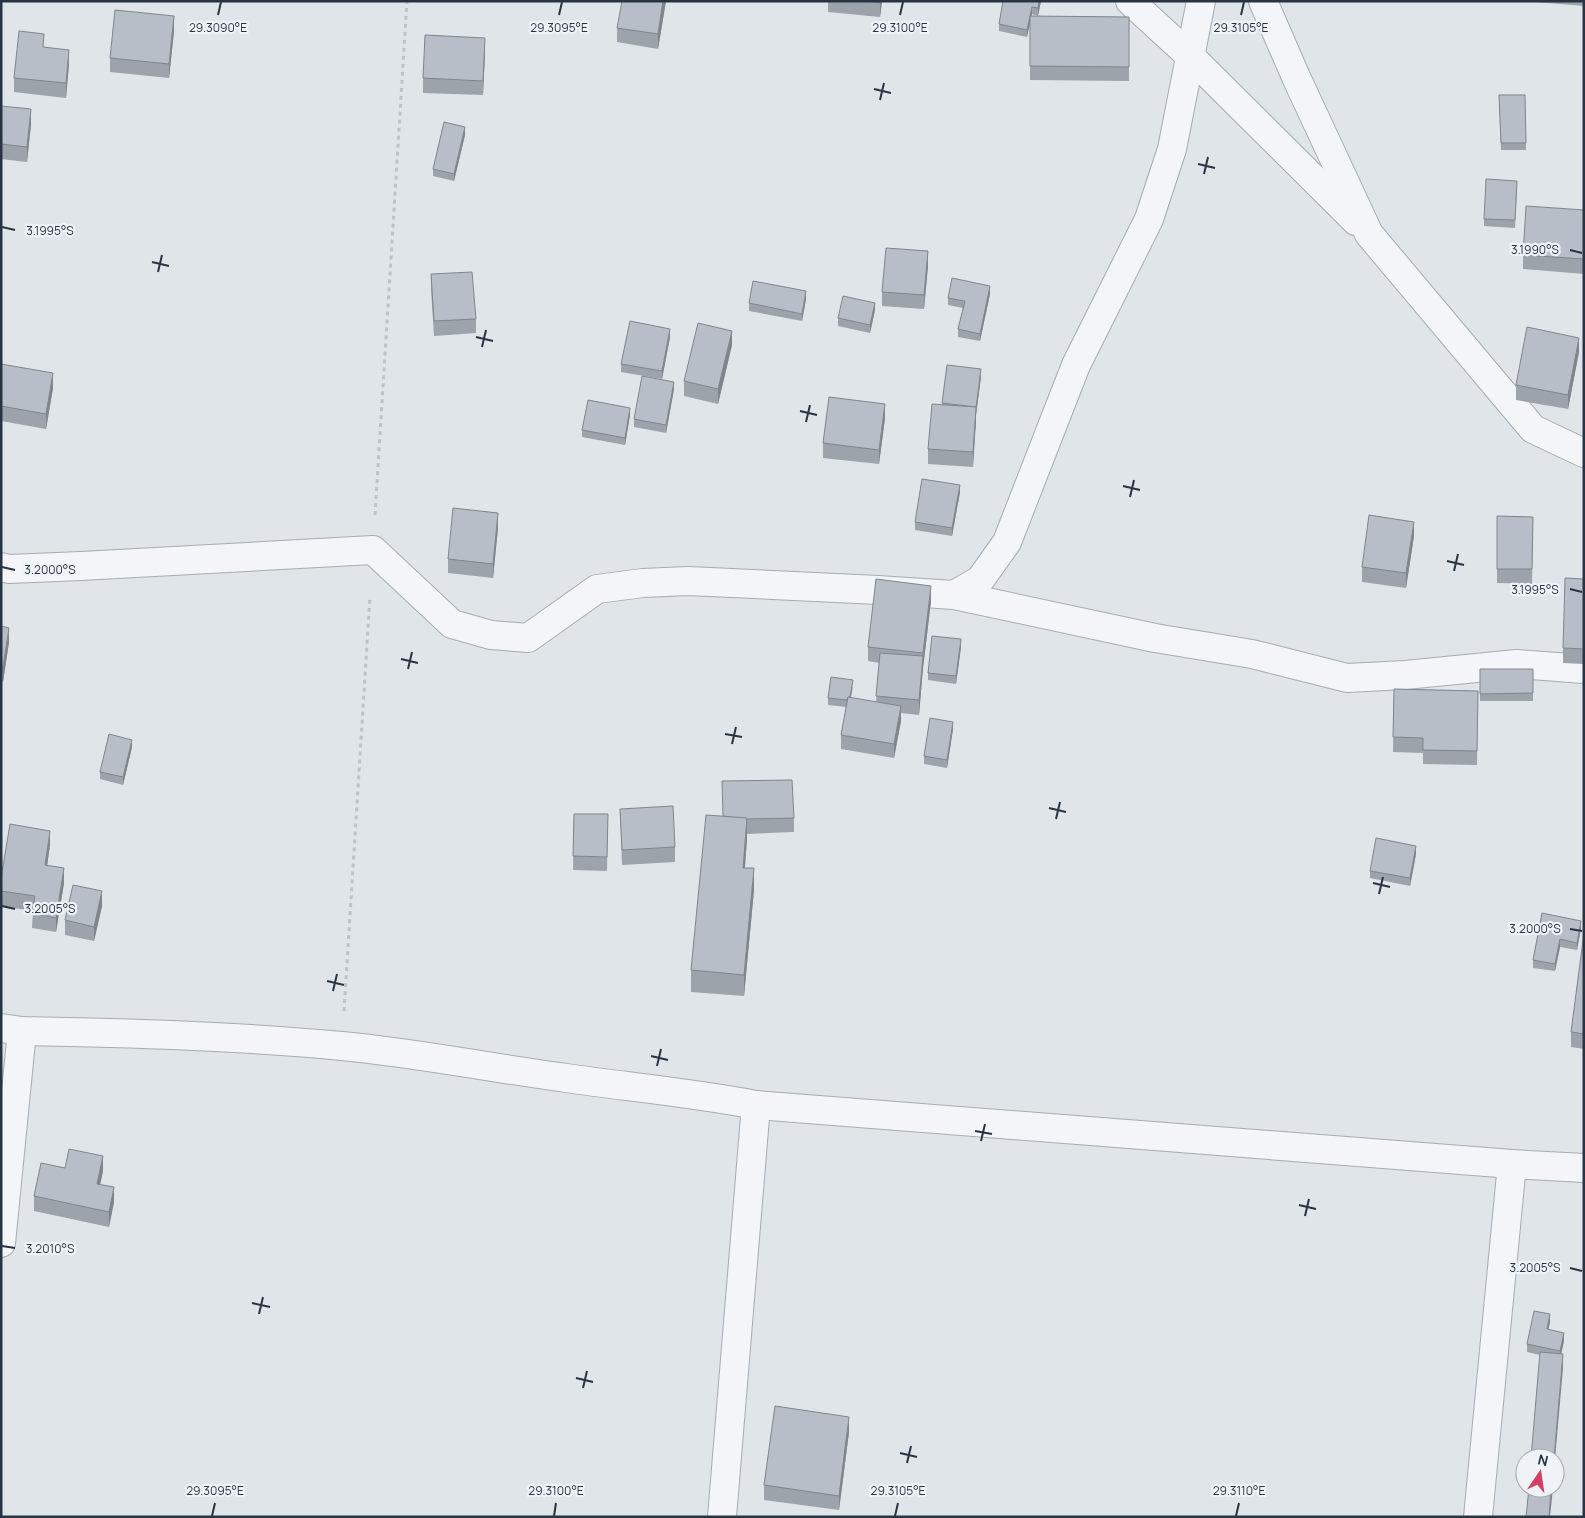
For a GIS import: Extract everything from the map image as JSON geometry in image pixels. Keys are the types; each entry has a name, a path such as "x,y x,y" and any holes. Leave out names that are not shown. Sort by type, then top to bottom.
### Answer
{"street":[{"path":"1130,1 1190,56 1369,234 1532,428 1584,453"},
{"path":"954,595 980,580 1007,542 1076,365 1149,219 1172,149 1201,1"},
{"path":"1263,1 1369,234"},
{"path":"1,567 9,569 81,566 373,550 452,624 491,636 528,638 597,589 643,583 688,581 954,595 1155,638 1252,654 1347,678 1405,675 1517,664 1584,669"},
{"path":"1,1243 12,1030 175,1034 342,1046 707,1096 756,1105 1584,1168"},
{"path":"722,1517 756,1105"},
{"path":"1478,1517 1512,1164"}],"building":[{"path":"622,1 663,1 658,34 617,28"},
{"path":"1003,1 1039,1 1038,8 1032,7 1027,30 999,24"},
{"path":"115,10 174,16 169,64 110,58"},
{"path":"1030,16 1129,17 1129,67 1030,66"},
{"path":"19,31 44,34 43,47 69,50 66,83 14,78"},
{"path":"425,35 485,38 483,81 423,78"},
{"path":"1499,95 1525,95 1526,143 1501,143"},
{"path":"1,106 31,109 27,147 1,144"},
{"path":"444,122 465,127 454,174 433,169"},
{"path":"1486,179 1517,181 1515,220 1484,219"},
{"path":"1526,206 1584,210 1584,259 1523,255"},
{"path":"886,248 928,251 924,295 882,292"},
{"path":"472,272 476,319 434,321 431,274"},
{"path":"952,278 990,286 980,334 958,329 965,301 948,298"},
{"path":"753,281 806,291 802,314 749,303"},
{"path":"843,296 875,303 870,325 838,318"},
{"path":"630,321 670,329 662,371 621,364"},
{"path":"698,323 732,331 718,389 684,381"},
{"path":"1527,327 1579,338 1568,395 1516,385"},
{"path":"1,364 53,373 46,414 1,406"},
{"path":"947,365 981,369 976,408 942,403"},
{"path":"642,376 674,382 666,425 634,419"},
{"path":"829,397 885,404 879,450 823,443"},
{"path":"588,400 630,408 625,438 582,430"},
{"path":"932,404 976,407 973,452 928,449"},
{"path":"922,479 960,485 952,528 915,522"},
{"path":"453,508 498,513 493,564 448,559"},
{"path":"1369,515 1414,522 1406,573 1362,567"},
{"path":"1497,516 1533,517 1532,569 1497,569"},
{"path":"1565,578 1584,579 1584,649 1563,648"},
{"path":"876,579 931,586 923,653 868,647"},
{"path":"1,626 9,628 3,667 1,667"},
{"path":"932,636 961,639 956,676 928,673"},
{"path":"880,653 923,656 919,700 876,696"},
{"path":"1480,669 1533,669 1533,693 1480,694"},
{"path":"831,677 853,680 850,697 847,700 828,698"},
{"path":"1394,689 1478,691 1477,751 1423,750 1423,738 1393,737"},
{"path":"848,697 901,706 894,744 841,735"},
{"path":"930,718 953,722 947,760 924,756"},
{"path":"109,734 132,740 123,777 100,772"},
{"path":"792,780 794,818 747,819 723,816 722,781"},
{"path":"673,806 675,847 622,850 620,809"},
{"path":"574,814 608,814 607,857 573,856"},
{"path":"706,815 747,818 743,868 754,868 744,975 691,970"},
{"path":"10,824 50,831 45,865 64,868 56,918 32,913 35,896 1,891 1,878"},
{"path":"1376,838 1416,846 1410,878 1370,871"},
{"path":"73,885 102,891 94,927 65,920"},
{"path":"1542,913 1581,921 1577,943 1560,939 1555,964 1533,960"},
{"path":"1584,933 1584,1034 1571,1032"},
{"path":"69,1149 103,1156 97,1184 114,1187 109,1212 34,1196 41,1163 65,1168"},
{"path":"1534,1311 1550,1314 1547,1329 1564,1333 1560,1351 1527,1344"},
{"path":"1540,1352 1563,1354 1555,1448 1532,1448"},
{"path":"775,1406 849,1417 839,1496 764,1485"},
{"path":"1528,1498 1550,1498 1549,1517 1526,1517"}]}
